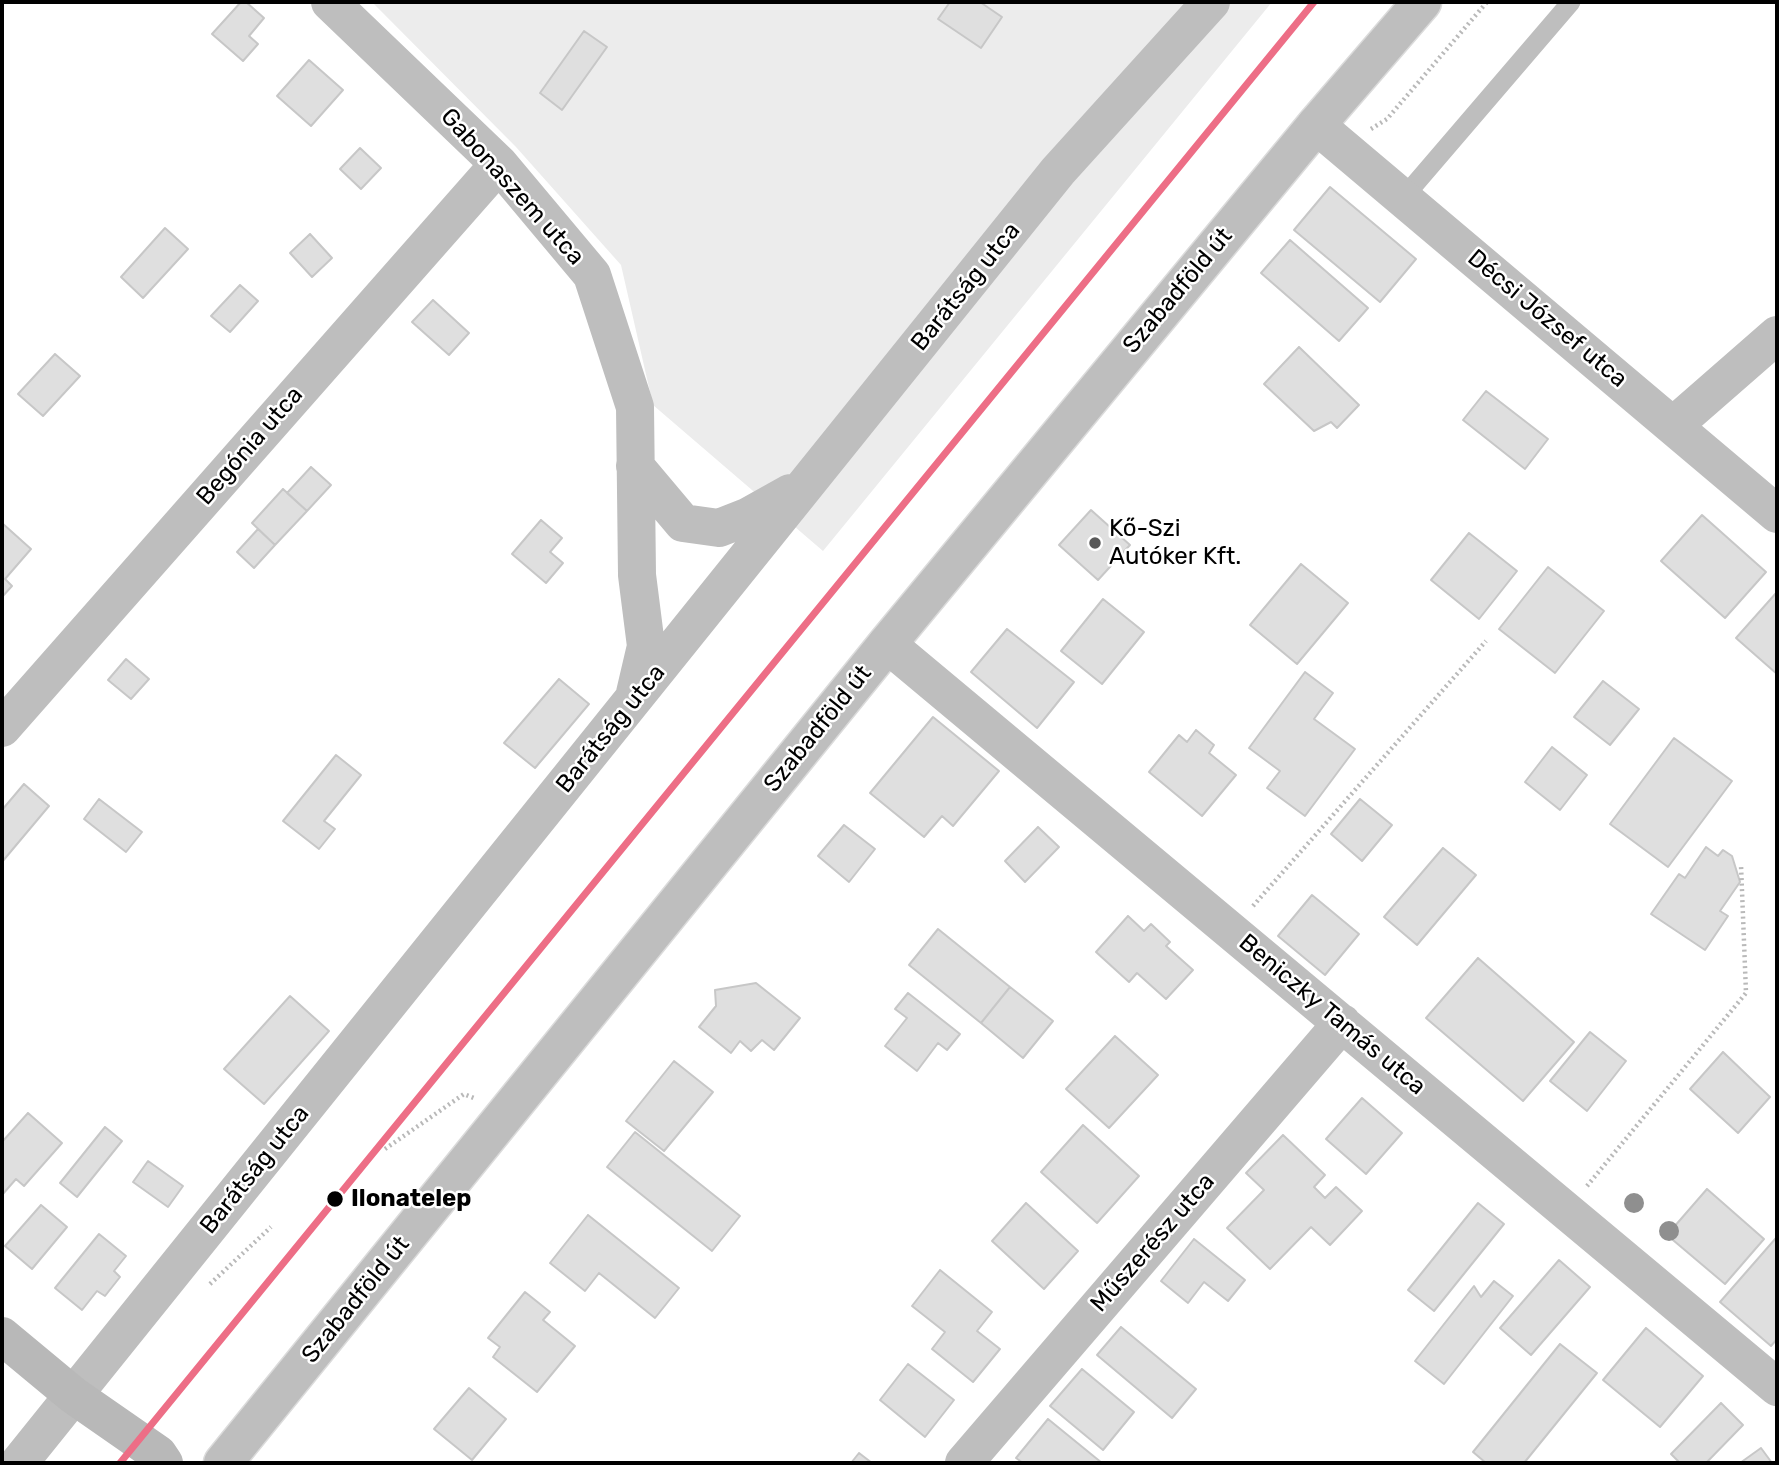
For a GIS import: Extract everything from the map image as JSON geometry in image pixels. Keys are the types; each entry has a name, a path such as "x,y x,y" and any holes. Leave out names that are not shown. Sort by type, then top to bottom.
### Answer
{"street":[{"name":"Gabonaszem utca","path":"330,2 499,164 593,275 635,407 637,575 646,646 634,701"},
{"name":"Barátság utca","path":"19,1463 1058,172 1212,2"},
{"name":"Szabadföld út","path":"223,1463 887,643 1316,125 1422,2"},
{"name":"Décsi József utca","path":"1316,125 1777,514"},
{"name":"Begónia utca","path":"2,728 499,164"},
{"path":"1674,425 1777,335"},
{"path":"635,466 683,523 719,528 747,517 808,482"},
{"name":"Beniczky Tamás utca","path":"887,643 1777,1387"},
{"name":"Műszerész utca","path":"964,1463 1342,1023"},
{"path":"2,1336 73,1395 158,1454 164,1463"}],"lane":[{"path":"1403,198 1571,2"}],"path":[{"path":"1231,930 1486,641"},
{"path":"1566,1211 1746,993 1741,865"},
{"path":"385,1149 464,1094 481,1101"}],"shaded area":[{"path":"372,2 1272,2 823,551 653,405 621,265 516,147"}],"building":[{"path":"241,2 246,2 264,18 249,36 258,44 243,61 212,34"},
{"path":"950,2 980,2 1002,17 981,48 938,19"},
{"path":"584,31 607,47 562,110 540,93"},
{"path":"309,60 343,90 311,126 277,96"},
{"path":"360,148 381,168 361,189 340,169"},
{"path":"1330,187 1416,259 1380,302 1294,230"},
{"path":"165,228 188,249 143,298 121,277"},
{"path":"310,234 332,258 312,277 290,253"},
{"path":"1290,240 1368,308 1339,341 1261,273"},
{"path":"240,285 258,301 230,332 211,316"},
{"path":"433,300 469,333 449,355 412,322"},
{"path":"1299,347 1359,405 1337,428 1331,422 1314,431 1264,384"},
{"path":"55,354 80,376 43,416 18,394"},
{"path":"1486,391 1548,439 1525,469 1463,420"},
{"path":"311,467 331,485 307,511 287,493"},
{"path":"283,489 307,511 275,545 252,523"},
{"path":"1091,510 1130,545 1098,580 1059,545"},
{"path":"1702,515 1766,572 1725,618 1661,561"},
{"path":"541,520 562,538 550,552 563,563 546,583 512,554"},
{"path":"2,523 31,549 5,579 12,586 2,597"},
{"path":"258,529 275,545 254,568 237,552"},
{"path":"1469,533 1517,571 1479,619 1431,580"},
{"path":"1301,564 1348,603 1297,664 1250,625"},
{"path":"1548,567 1604,611 1555,673 1499,629"},
{"path":"1777,592 1777,674 1736,638"},
{"path":"1103,599 1144,632 1102,684 1061,651"},
{"path":"1007,629 1074,682 1037,728 971,672"},
{"path":"126,659 149,679 131,699 108,680"},
{"path":"1305,672 1333,693 1314,719 1355,749 1305,816 1267,788 1280,771 1249,748"},
{"path":"559,679 589,704 535,768 504,743"},
{"path":"1603,681 1639,709 1610,745 1574,717"},
{"path":"933,717 999,771 953,826 942,816 924,837 870,793"},
{"path":"1196,730 1214,745 1209,753 1236,775 1202,816 1149,772 1179,735 1187,742"},
{"path":"1674,738 1732,781 1668,867 1610,824"},
{"path":"1552,747 1587,775 1560,810 1525,782"},
{"path":"336,755 361,775 324,821 335,829 319,849 283,821"},
{"path":"24,784 49,806 2,862 2,810"},
{"path":"99,799 142,832 126,852 84,819"},
{"path":"1360,799 1392,825 1362,861 1331,834"},
{"path":"844,825 875,849 849,882 818,856"},
{"path":"1038,827 1059,847 1025,882 1005,861"},
{"path":"1706,847 1718,856 1723,850 1732,856 1740,882 1720,911 1728,916 1705,950 1651,914 1679,874 1685,878"},
{"path":"1443,848 1476,875 1417,945 1384,917"},
{"path":"1312,895 1359,934 1325,975 1278,936"},
{"path":"1128,916 1144,931 1151,924 1170,942 1166,946 1193,970 1166,999 1137,973 1129,982 1096,952"},
{"path":"938,929 1010,987 981,1023 909,965"},
{"path":"1478,958 1574,1042 1523,1101 1426,1018"},
{"path":"756,983 800,1018 774,1050 762,1040 751,1051 740,1041 731,1053 699,1027 716,1006 715,990"},
{"path":"1010,987 1053,1021 1023,1058 981,1023"},
{"path":"908,993 960,1034 947,1050 938,1043 917,1071 885,1046 907,1018 895,1009"},
{"path":"290,996 329,1031 264,1104 224,1069"},
{"path":"1590,1032 1626,1061 1587,1111 1550,1081"},
{"path":"1115,1036 1158,1075 1109,1128 1066,1089"},
{"path":"1723,1052 1770,1097 1738,1133 1690,1089"},
{"path":"674,1061 713,1092 664,1151 626,1121"},
{"path":"1362,1098 1402,1133 1366,1174 1326,1139"},
{"path":"28,1113 62,1143 24,1186 16,1179 2,1195 2,1142"},
{"path":"1083,1125 1139,1176 1097,1223 1041,1172"},
{"path":"105,1127 122,1141 77,1197 60,1183"},
{"path":"635,1132 740,1216 712,1251 607,1167"},
{"path":"1283,1135 1325,1175 1314,1187 1325,1198 1336,1187 1362,1211 1330,1245 1311,1227 1270,1269 1227,1228 1264,1190 1246,1173"},
{"path":"148,1161 183,1186 168,1207 133,1182"},
{"path":"1707,1189 1764,1239 1725,1284 1667,1235"},
{"path":"1026,1203 1078,1251 1044,1289 992,1241"},
{"path":"1478,1203 1504,1224 1434,1311 1408,1290"},
{"path":"41,1205 67,1227 32,1269 5,1246"},
{"path":"588,1215 679,1288 655,1318 599,1273 585,1291 550,1263"},
{"path":"99,1234 126,1256 114,1271 120,1277 105,1296 97,1291 82,1310 55,1288"},
{"path":"1776,1238 1777,1339 1771,1346 1720,1302"},
{"path":"1194,1239 1245,1280 1228,1301 1204,1282 1188,1303 1161,1281"},
{"path":"1559,1260 1590,1287 1531,1355 1500,1328"},
{"path":"940,1270 992,1312 977,1331 1000,1349 973,1382 932,1349 945,1332 912,1306"},
{"path":"1494,1281 1513,1296 1444,1384 1415,1361 1474,1286 1481,1297"},
{"path":"525,1292 550,1312 543,1320 575,1346 537,1392 493,1357 500,1347 488,1338"},
{"path":"1121,1327 1196,1389 1172,1418 1097,1355"},
{"path":"1646,1328 1703,1376 1660,1427 1603,1380"},
{"path":"1560,1344 1597,1373 1524,1463 1486,1463 1473,1452"},
{"path":"908,1364 954,1400 925,1437 880,1400"},
{"path":"1082,1369 1134,1412 1103,1450 1050,1406"},
{"path":"469,1388 506,1419 472,1460 434,1429"},
{"path":"1721,1403 1743,1425 1706,1463 1680,1463 1671,1454"},
{"path":"1048,1419 1102,1463 1023,1463 1016,1458"},
{"path":"1761,1448 1772,1463 1740,1463"},
{"path":"859,1453 872,1463 851,1463"}],"transit line":[{"path":"120,1463 1314,2"}],"place":[{"name":"Kő-Szi Autóker Kft.","path":"1095,543"},
{"name":"Ilonatelep","path":"335,1199"}]}
